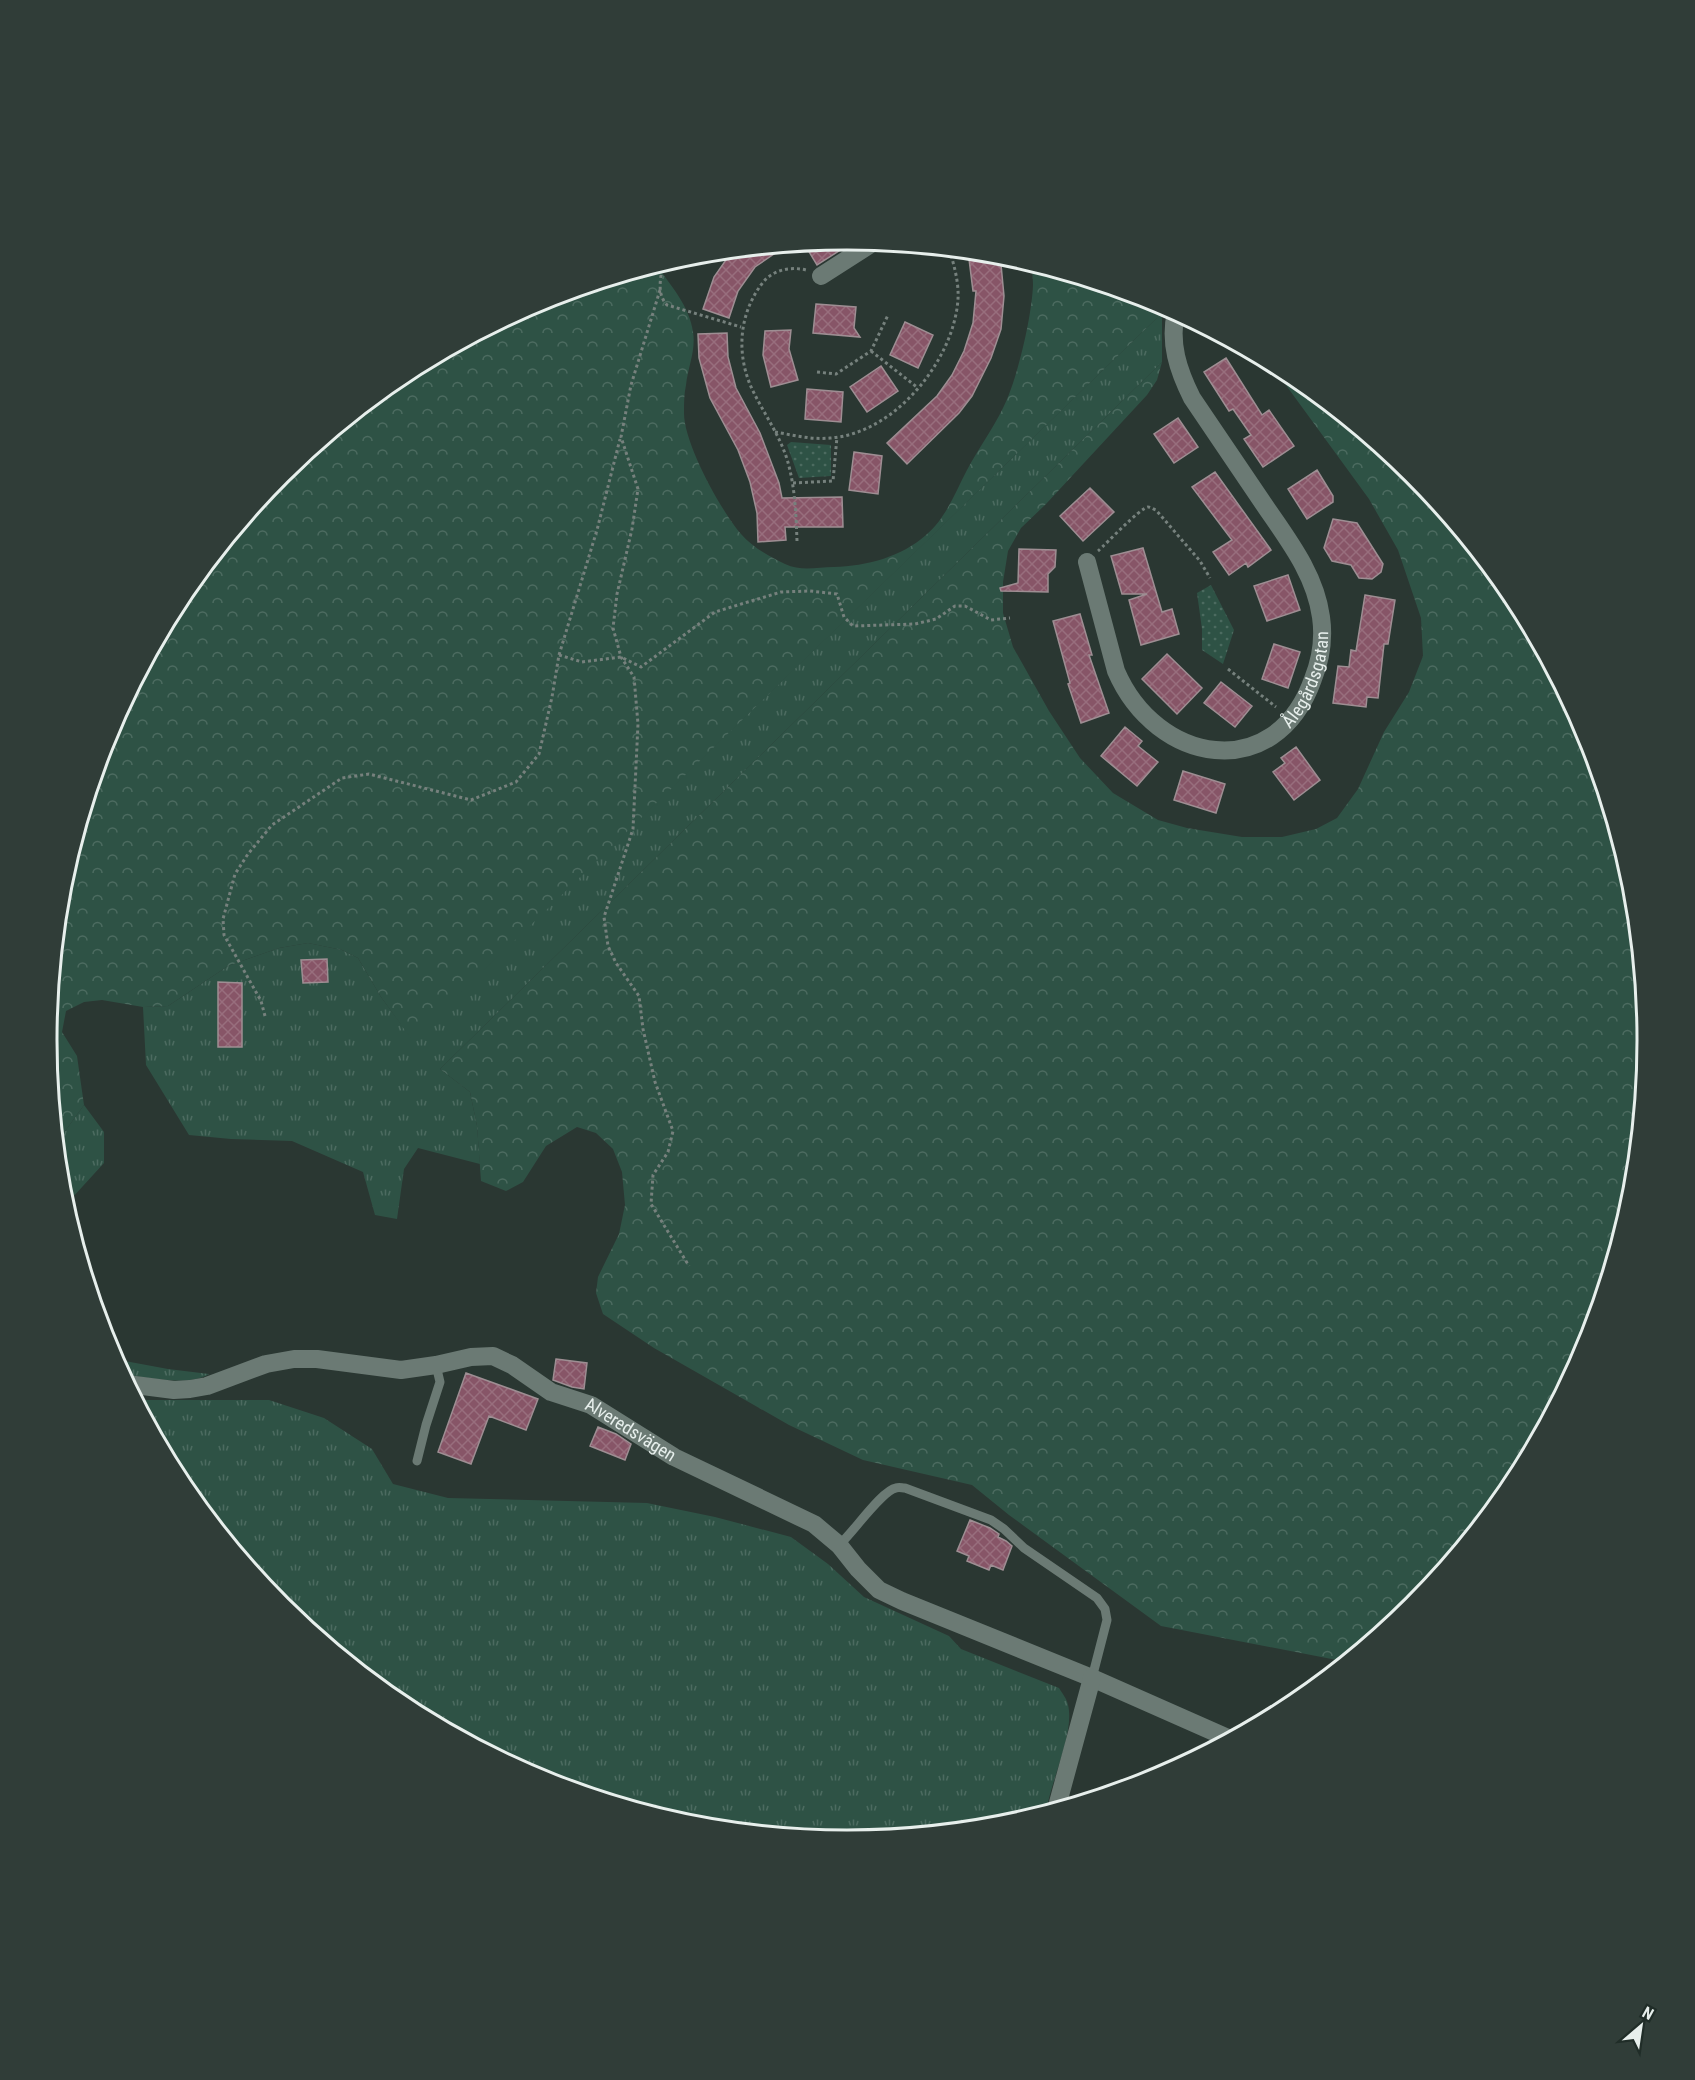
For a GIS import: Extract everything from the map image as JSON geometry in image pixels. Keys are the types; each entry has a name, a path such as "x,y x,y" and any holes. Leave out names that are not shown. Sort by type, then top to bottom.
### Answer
{"street":[{"path":"822,276 861,250"},
{"name":"Ålegårdsgatan","path":"1087,562 1116,671 1123,687 1143,715 1157,726 1191,745 1226,752 1242,749 1276,734 1291,719 1311,687 1319,664 1322,617 1316,593 1296,553 1192,398 1176,360 1173,340 1175,321"},
{"name":"Alveredsvägen","path":"137,1385 174,1390 190,1389 207,1386 266,1364 294,1359 317,1359 401,1370 471,1357 493,1356 512,1365 551,1392 591,1405 674,1457 814,1524 839,1545 879,1590 1092,1678 1223,1736"},
{"path":"1058,1802 1092,1678"}],"lane":[{"path":"417,1461 440,1382 436,1365"},
{"path":"839,1545 848,1538 884,1494 895,1488 905,1488 991,1520 1024,1548 1097,1598 1106,1609 1107,1620 1092,1678"}],"path":[{"path":"775,432 808,437 837,437 860,432 882,420 904,403 939,359 951,334 958,297 950,256"},
{"path":"797,541 796,504 787,460 751,387 741,342 741,327 753,295 763,281 774,273 789,268 803,269 822,276"},
{"path":"662,272 660,296 667,305 741,327"},
{"path":"265,1016 261,1001 224,935 224,919 235,874 272,825 342,778 369,774 471,800 516,782 539,754 552,697 558,655 597,530 621,437 631,385 660,290"},
{"path":"817,372 836,374 871,351 888,315"},
{"path":"871,351 918,388"},
{"path":"621,437 638,489 632,529 617,594 613,628 621,657 634,677 638,724 637,777 633,829 604,917 608,946 616,963 639,996 643,1029 655,1083 673,1131 668,1152 653,1174 651,1204 689,1266"},
{"path":"792,483 833,482 837,437"},
{"path":"1087,562 1136,514 1145,507 1150,507 1156,510 1200,561 1210,578"},
{"path":"558,655 582,662 621,657 640,667 715,612 781,592 810,591 837,594 843,617 853,626 915,624 936,619 954,606 965,606 991,620 1010,618"},
{"path":"1228,669 1291,719"}],"green space":[{"path":"661,272 684,305 693,332 693,352 684,402 685,425 696,458 733,523 745,539 756,547 773,558 797,568 846,566 871,562 895,555 916,543 933,528 950,505 1008,396 1027,330 1033,285 1032,272 1102,291 1160,315 412,1040 381,997 358,958 342,950 308,943 279,948 228,966 168,1006 143,1007 102,1000 84,1002 66,1011 62,1032 77,1056 84,1105 63,1134 57,1040 64,937 72,886 84,835 117,737 163,645 190,601 220,559 253,519 326,446 408,383 452,355 498,331 593,291"},
{"path":"1162,315 1162,362 440,1069 470,1092 477,1126 480,1164 418,1148 404,1169 397,1219 375,1215 363,1172 292,1141 189,1135 146,1065 143,1007 168,1006 228,966 279,948 308,943 342,950 358,958 381,997 412,1039"},
{"path":"1162,362 1157,380 1147,395 1021,528 1008,551 1003,582 1003,613 1013,647 1049,711 1080,758 1113,793 1158,820 1187,828 1242,837 1282,837 1316,829 1337,818 1358,789 1384,732 1409,692 1423,656 1421,618 1398,550 1369,499 1282,380 1329,413 1369,446 1442,519 1505,601 1532,645 1578,737 1611,835 1623,886 1636,988 1638,1040 1636,1092 1623,1194 1611,1245 1578,1343 1532,1435 1505,1479 1475,1521 1406,1599 1337,1660 1161,1626 1009,1515 972,1485 863,1460 789,1425 654,1348 603,1314 596,1293 598,1277 619,1234 625,1205 622,1172 613,1149 596,1133 577,1127 546,1146 523,1182 506,1191 481,1181 477,1126 470,1092 440,1069"},
{"path":"791,442 831,445 831,476 799,478 787,445"},
{"path":"1211,585 1234,630 1223,664 1202,650 1202,629 1197,593"},
{"path":"84,1105 104,1132 104,1163 73,1197 64,1143 63,1134"},
{"path":"125,1361 209,1374 200,1378 179,1381 132,1376"},
{"path":"144,1400 269,1400 324,1418 372,1449 393,1484 448,1498 647,1503 715,1517 791,1537 828,1564 864,1597 949,1636 961,1649 1059,1688 1068,1705 1068,1729 1047,1805 951,1824 848,1831 796,1829 744,1824 643,1804 593,1789 545,1770 452,1725 366,1667 326,1634 253,1561 220,1521 190,1479"}],"building":[{"path":"840,250 817,265 808,251"},
{"path":"775,253 755,267 738,291 729,318 703,309 714,277 727,259"},
{"path":"969,259 1001,265 1004,296 1001,329 991,358 972,396 959,413 907,464 887,443 937,396 952,375 964,351 973,323 976,291 973,291"},
{"path":"816,304 856,307 854,328 860,337 813,333"},
{"path":"905,322 933,335 918,368 890,355"},
{"path":"791,330 789,349 798,380 771,387 763,355 765,331"},
{"path":"727,333 728,357 736,388 760,433 779,483 782,498 842,497 843,527 785,527 786,540 758,542 757,513 750,482 738,450 710,398 699,358 698,334"},
{"path":"1226,358 1262,415 1269,410 1294,446 1263,467 1244,439 1251,435 1233,409 1229,411 1204,372"},
{"path":"881,366 898,391 867,412 850,387"},
{"path":"807,389 843,392 841,422 805,419"},
{"path":"1178,418 1198,447 1174,463 1154,434"},
{"path":"854,452 882,456 878,494 849,490"},
{"path":"1317,470 1333,496 1333,502 1307,519 1288,489"},
{"path":"1215,472 1271,550 1248,567 1246,563 1229,575 1213,552 1232,540 1192,487"},
{"path":"1090,488 1114,512 1083,541 1060,516"},
{"path":"1333,519 1357,523 1383,564 1381,572 1372,579 1359,578 1351,565 1332,561 1324,548"},
{"path":"1143,548 1162,612 1172,609 1179,634 1141,645 1129,600 1147,594 1122,594 1111,556"},
{"path":"1019,549 1056,550 1055,567 1048,574 1048,592 1001,591 1000,588 1018,583"},
{"path":"1288,575 1300,610 1267,621 1254,586"},
{"path":"1365,595 1395,600 1388,644 1384,644 1378,698 1367,697 1366,707 1333,703 1338,666 1349,667 1351,650 1356,651"},
{"path":"1080,614 1092,655 1089,655 1109,713 1081,723 1068,684 1070,683 1053,621"},
{"path":"1274,644 1300,652 1288,688 1262,679"},
{"path":"1167,654 1202,688 1177,714 1142,679"},
{"path":"1221,682 1252,706 1235,727 1204,703"},
{"path":"1125,727 1142,741 1138,746 1158,762 1137,786 1101,756"},
{"path":"1296,747 1320,780 1294,800 1273,772 1285,763 1281,758"},
{"path":"1183,771 1225,784 1216,813 1174,800"},
{"path":"327,959 328,982 303,983 301,960"},
{"path":"218,982 242,983 242,1047 218,1047"},
{"path":"556,1359 587,1363 584,1389 553,1380"},
{"path":"466,1373 538,1399 526,1430 489,1416 471,1464 438,1452"},
{"path":"598,1427 616,1434 631,1444 625,1460 590,1446"},
{"path":"970,1520 990,1528 999,1534 998,1537 1012,1546 1003,1570 991,1565 989,1570 967,1561 969,1556 957,1551"}]}
